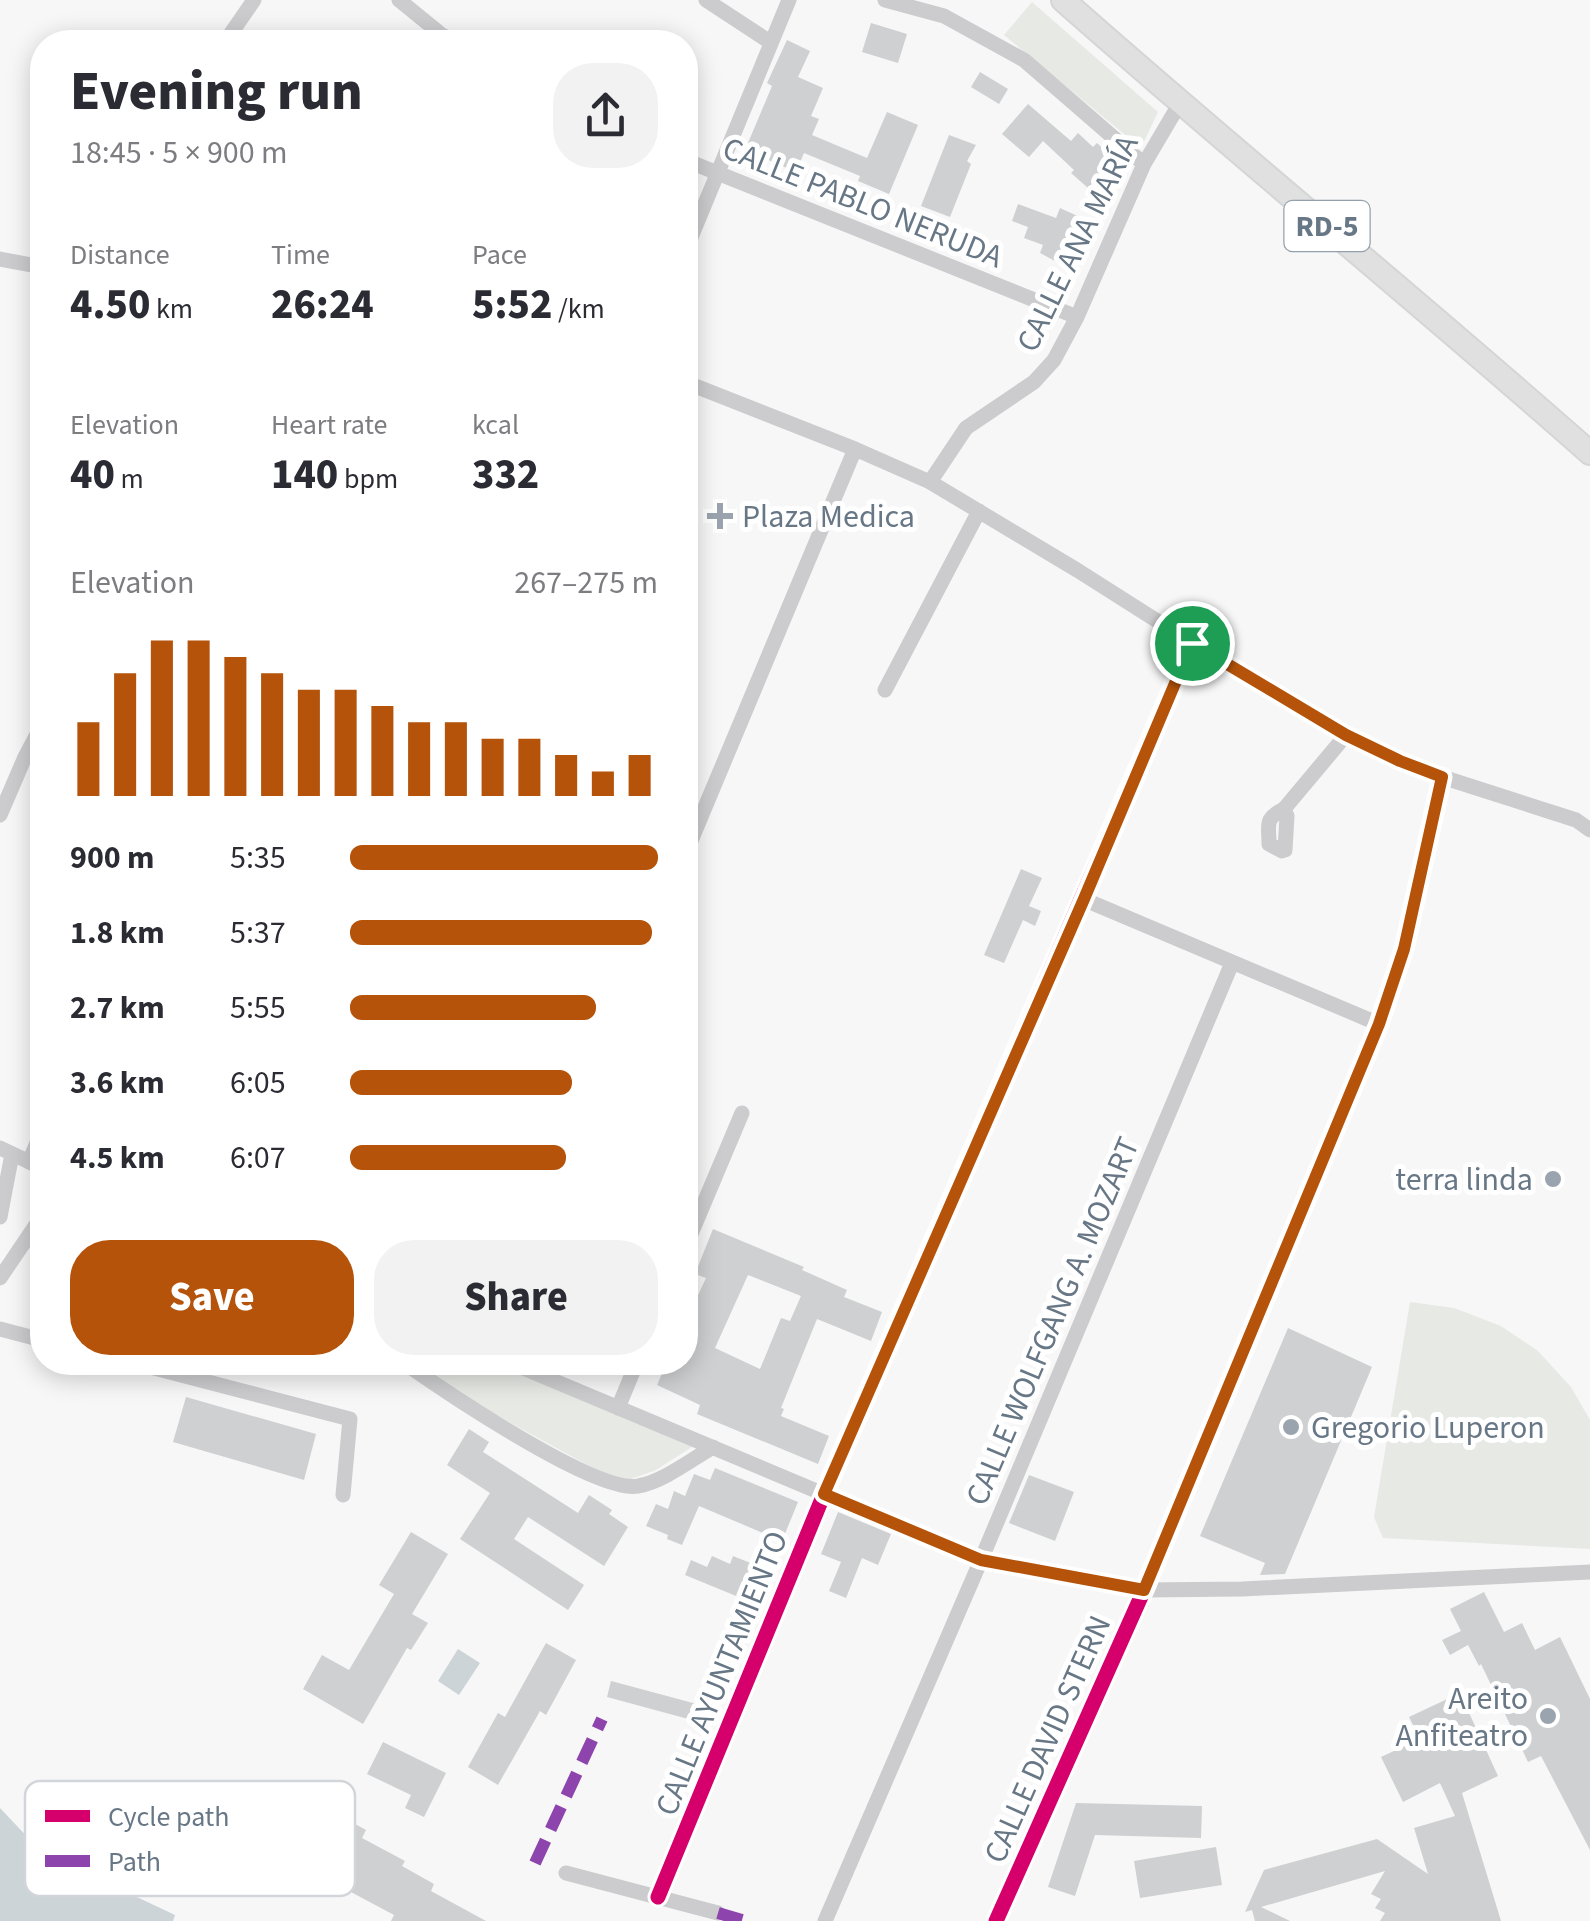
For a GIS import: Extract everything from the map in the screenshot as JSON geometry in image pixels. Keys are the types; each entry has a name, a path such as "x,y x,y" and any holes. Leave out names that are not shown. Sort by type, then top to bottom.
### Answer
{"main road":[{"name":"RD-5","path":"1063,0 1590,453"}],"street":[{"path":"233,30 254,0"},
{"path":"399,0 434,30"},
{"path":"706,0 770,42"},
{"path":"698,219 790,0"},
{"path":"886,0 944,16 1024,60 1144,164"},
{"name":"CALLE ANA MARÍA","path":"930,482 966,428 1034,382 1054,360 1144,164 1180,103"},
{"name":"CALLE PABLO NERUDA","path":"698,166 1077,317"},
{"path":"0,258 30,264"},
{"path":"698,387 930,482 1346,735 1400,761 1576,820 1590,830"},
{"path":"698,824 855,449"},
{"path":"885,690 979,511"},
{"name":"CALLE AYUNTAMIENTO","path":"658,1897 824,1494 1192,643"},
{"path":"1284,809 1346,735"},
{"path":"0,815 30,747"},
{"name":"CALLE DAVID STERN","path":"996,1921 1144,1590 1379,1024 1404,949 1442,777"},
{"path":"1084,899 1379,1024"},
{"name":"CALLE WOLFGANG A. MOZART","path":"826,1921 1232,963"},
{"path":"698,1217 742,1113"},
{"path":"0,1217 6,1151 30,1162"},
{"path":"0,1278 30,1234"},
{"path":"0,1329 30,1337"},
{"path":"181,1375 350,1419 343,1495"},
{"path":"422,1375 542,1450 599,1480 626,1487 654,1481 712,1448"},
{"path":"540,1375 981,1560 1144,1590 1590,1572"},
{"path":"618,1408 632,1375"},
{"path":"566,1873 718,1912"}],"shaded area":[{"path":"1032,2 1158,112 1141,148 1004,35"},
{"path":"1410,1302 1454,1308 1501,1326 1538,1351 1571,1387 1590,1420 1590,1549 1383,1538 1374,1517"},
{"path":"430,1375 528,1375 695,1445 656,1470 628,1480 600,1472"},
{"path":"458,1649 480,1663 459,1695 438,1681"},
{"path":"0,1808 25,1834 25,1896 133,1896 175,1915 173,1921 0,1921"}],"building":[{"path":"871,23 907,34 898,63 862,52"},
{"path":"787,40 810,51 798,77 823,88 811,116 819,119 812,135 867,158 887,112 918,125 889,194 858,181 860,176 804,153 796,172 745,150 772,86 767,83"},
{"path":"980,72 1008,89 999,104 971,87"},
{"path":"1028,104 1071,141 1078,133 1093,147 1097,143 1115,160 1088,188 1043,141 1029,157 1002,134"},
{"path":"949,135 976,145 967,161 971,164 950,217 921,206"},
{"path":"1018,204 1056,218 1060,208 1095,224 1079,254 1062,246 1055,261 1040,253 1043,245 1024,238 1028,227 1012,221"},
{"path":"1021,869 1042,878 1029,906 1041,911 1035,926 1023,920 1004,963 984,955"},
{"path":"713,1229 804,1267 802,1270 847,1290 844,1297 882,1312 871,1341 817,1319 781,1416 829,1436 818,1464 697,1414 700,1405 657,1385 661,1375 698,1375 698,1295 706,1278 698,1275 698,1266","holes":["748,1275 801,1296 790,1321 781,1318 760,1369 715,1348"]},
{"path":"1288,1328 1372,1367 1285,1574 1260,1575 1265,1563 1200,1536"},
{"path":"186,1397 316,1434 304,1480 173,1442"},
{"path":"469,1429 489,1442 483,1452 578,1513 589,1495 628,1527 604,1566 528,1517 514,1539 584,1585 568,1610 460,1539 490,1493 447,1465"},
{"path":"715,1468 798,1502 782,1541 699,1506 682,1545 646,1526 656,1504 668,1509 674,1491 685,1496 694,1474 710,1480"},
{"path":"1029,1475 1074,1492 1055,1541 1009,1523"},
{"path":"838,1512 891,1534 878,1565 862,1558 846,1598 829,1591 841,1562 821,1554"},
{"path":"411,1532 448,1554 412,1614 428,1623 411,1650 407,1648 363,1724 303,1689 322,1655 349,1670 394,1594 379,1585"},
{"path":"712,1556 730,1564 733,1556 771,1571 758,1605 685,1575 691,1560 707,1567"},
{"path":"1484,1592 1504,1632 1522,1623 1535,1650 1560,1637 1590,1699 1590,1850 1541,1756 1528,1762 1468,1645 1450,1655 1442,1640 1461,1631 1450,1609"},
{"path":"546,1643 576,1660 546,1715 540,1711 498,1785 468,1767 498,1713 505,1717"},
{"path":"611,1681 708,1707 703,1723 607,1697"},
{"path":"1460,1693 1498,1776 1462,1793 1501,1921 1380,1921 1385,1913 1375,1908 1381,1899 1371,1894 1385,1871 1261,1907 1290,1921 1255,1921 1252,1910 1245,1912 1264,1870 1377,1839 1428,1874 1414,1828 1455,1816 1440,1783 1403,1802 1381,1757 1420,1739 1409,1717"},
{"path":"383,1742 446,1773 424,1817 405,1808 411,1795 367,1774"},
{"path":"1076,1803 1202,1806 1201,1838 1095,1835 1075,1896 1048,1887"},
{"path":"355,1824 366,1830 362,1838 405,1861 402,1866 434,1884 431,1891 486,1921 391,1921 394,1915 355,1894"},
{"path":"1216,1847 1222,1885 1140,1898 1134,1861"}],"marked path":[{"path":"535,1863 602,1719"},
{"path":"718,1913 745,1921"}],"cycle path":[{"path":"658,1897 824,1494 1192,643"},
{"path":"996,1921 1144,1590 1379,1024 1404,949 1442,777"}],"place":[{"name":"Plaza Medica","path":"720,516"},
{"name":"terra linda","path":"1553,1179"},
{"name":"Gregorio Luperon","path":"1291,1427"},
{"name":"Areito Anfiteatro","path":"1548,1716"}],"route":[{"path":"1192,643 1346,735 1442,777 1404,949 1379,1024 1144,1590 981,1560 824,1494 1192,643"}]}
